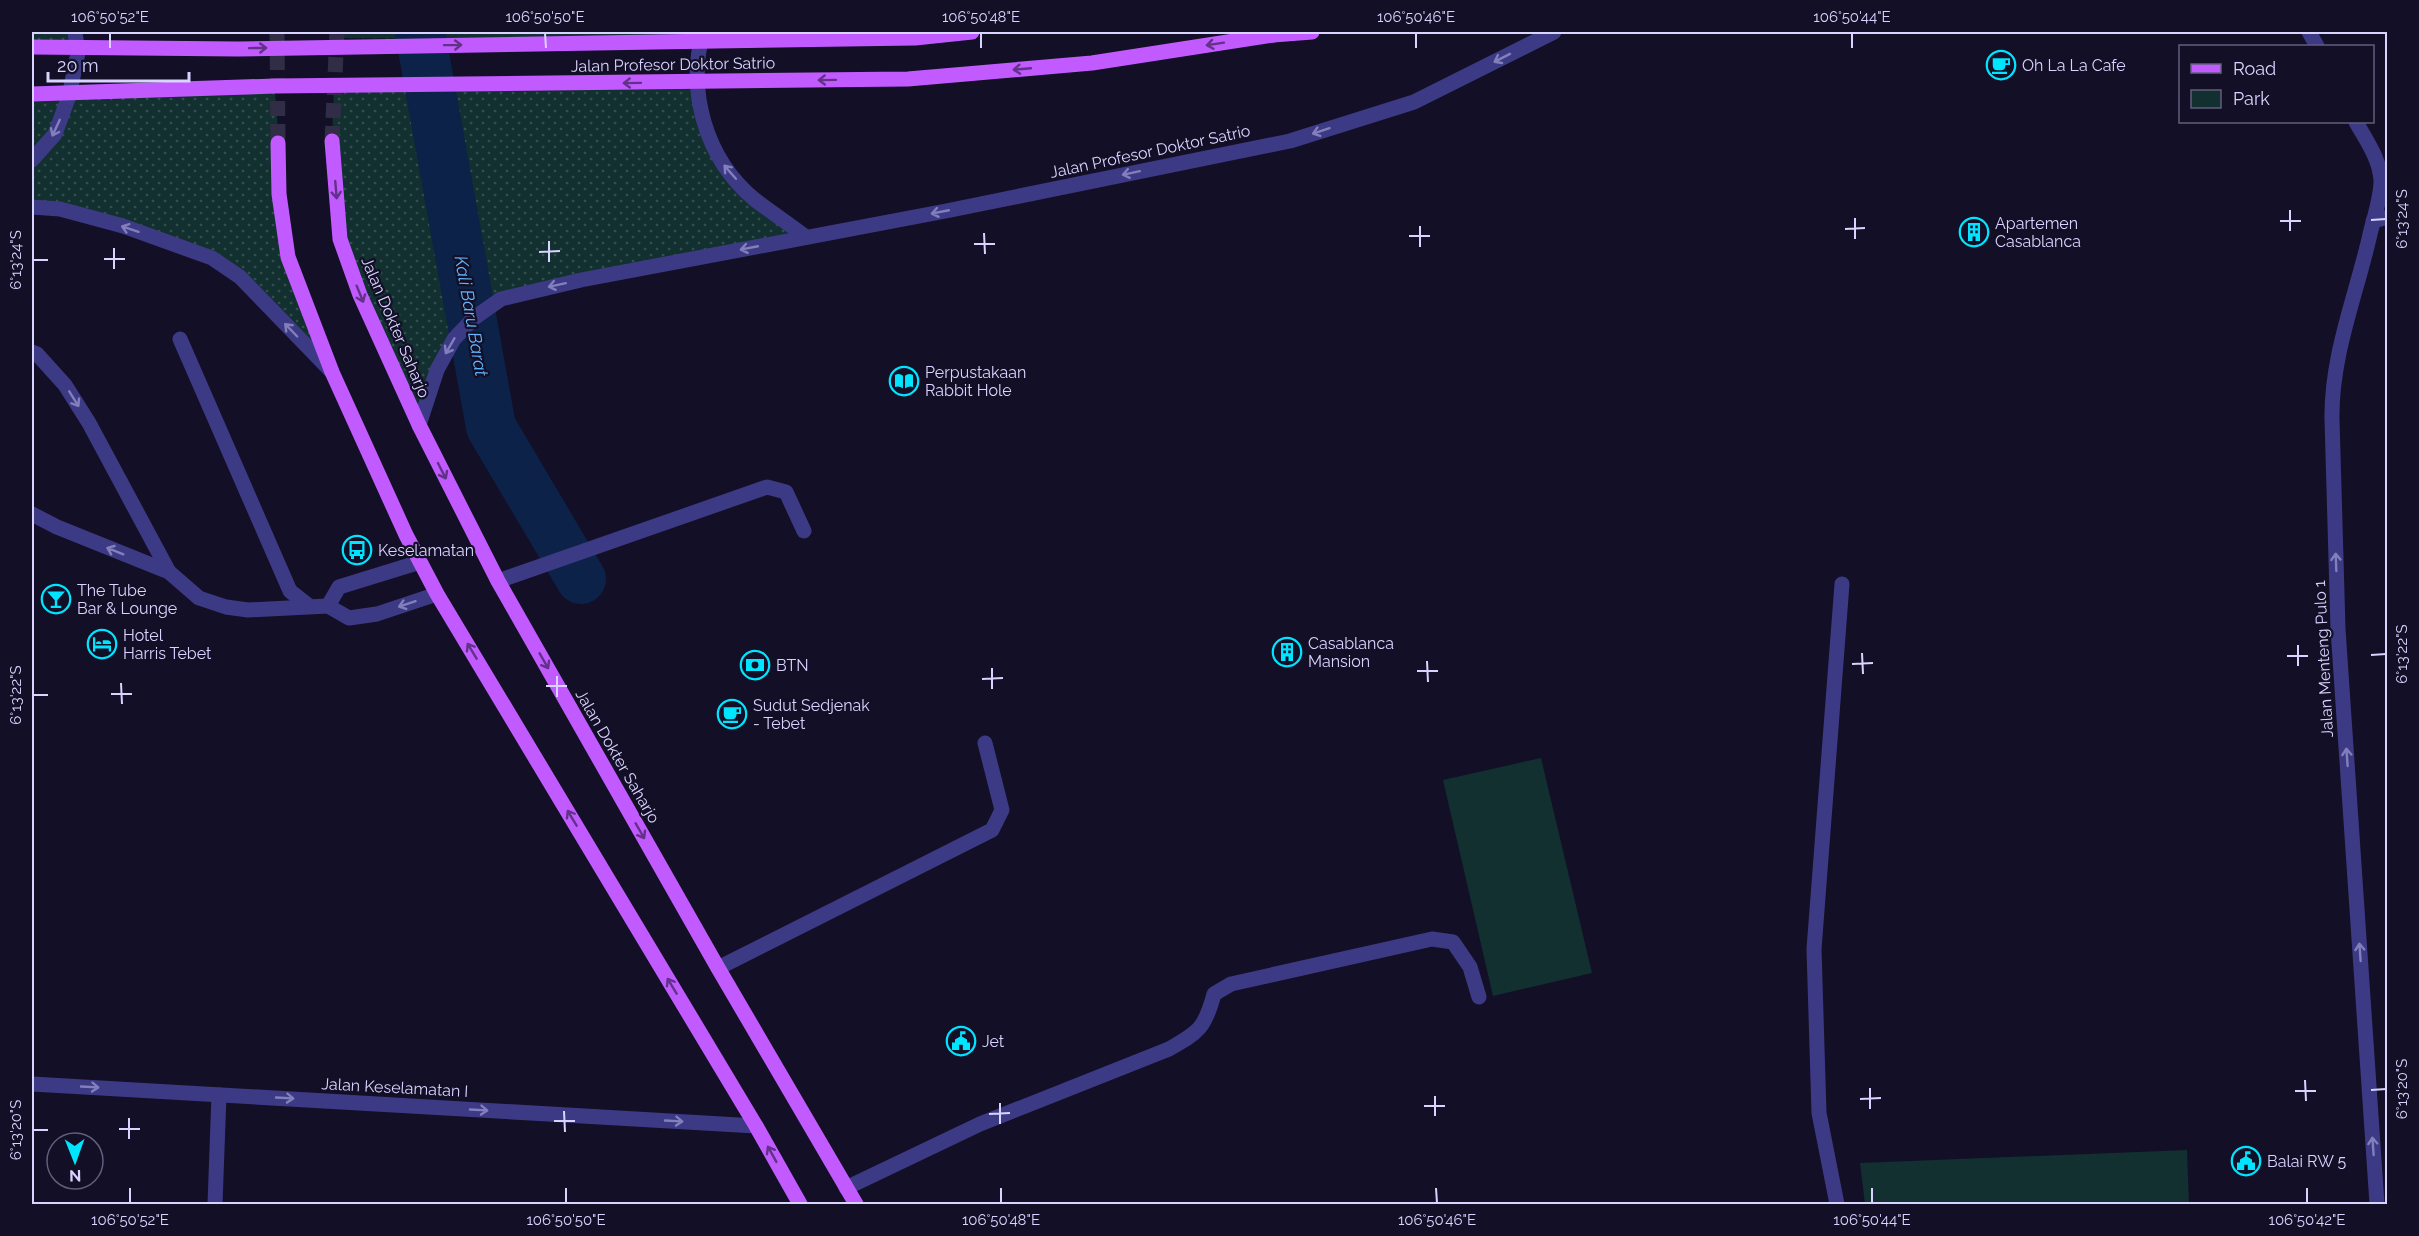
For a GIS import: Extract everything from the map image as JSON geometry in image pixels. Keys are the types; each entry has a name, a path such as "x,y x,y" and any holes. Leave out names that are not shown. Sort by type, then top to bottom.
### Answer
{"main road":[{"name":"Jalan Profesor Doktor Satrio","path":"32,47 238,49 915,38 972,32"},
{"name":"Jalan Profesor Doktor Satrio","path":"32,94 275,86 908,79 1092,63 1312,32"},
{"name":"Jalan Dokter Saharjo","path":"332,141 340,239 360,295 419,425 498,581 718,968 856,1204"},
{"path":"278,143 279,194 288,257 332,372 420,562 756,1126 800,1204"}],"street":[{"path":"32,160 55,134 69,96 78,53 75,32"},
{"path":"704,32 697,54 697,88 704,125 720,160 752,197 806,237"},
{"name":"Jalan Profesor Doktor Satrio","path":"419,425 437,370 454,339 474,318 501,299 581,280 946,211 1290,141 1414,102 1554,32"},
{"name":"Jalan Menteng Pulo 1","path":"2357,123 2379,164 2384,181 2380,219 2341,339 2332,397 2338,629 2377,1204"},
{"path":"32,207 60,209 123,226 212,258 240,277 332,372"},
{"path":"180,339 290,591 309,606"},
{"path":"32,352 37,354 65,385 77,404 170,572 199,598 226,607 248,610 328,606 349,618 377,614 437,594"},
{"path":"498,581 767,487 786,492 804,531"},
{"path":"32,514 57,527 170,572"},
{"path":"328,606 339,586 420,562"},
{"path":"1837,1204 1819,1113 1814,949 1842,584"},
{"path":"718,968 992,830 1002,810 985,743"},
{"path":"846,1188 980,1124 1169,1049 1195,1034 1208,1017 1214,994 1231,984 1432,939 1453,942 1470,967 1479,997"},
{"name":"Jalan Keselamatan I","path":"32,1084 756,1126"},
{"path":"215,1204 219,1095"}],"green space":[{"path":"32,32 75,32 78,49 32,47"},
{"path":"339,32 708,32 715,41 340,38"},
{"path":"699,82 720,160 806,237 525,292 454,339 419,425 340,239 332,141 334,86"},
{"path":"275,92 288,257 332,372 212,258 32,207 32,94"},
{"path":"1541,758 1592,973 1493,996 1443,780"},
{"path":"2187,1150 2189,1204 1865,1204 1860,1163"}],"waterway":[{"name":"Kali Baru Barat","path":"420,32 491,427 581,579"}],"tunnel":[{"path":"277,32 278,143"},
{"path":"332,141 337,32"}],"place":[{"name":"Oh La La Cafe","path":"2001,65"},
{"name":"Apartemen Casablanca","path":"1974,232"},
{"name":"Perpustakaan Rabbit Hole","path":"904,381"},
{"name":"Keselamatan","path":"357,550"},
{"name":"The Tube Bar & Lounge","path":"56,599"},
{"name":"Hotel Harris Tebet","path":"102,644"},
{"name":"Casablanca Mansion","path":"1287,652"},
{"name":"BTN","path":"755,665"},
{"name":"Sudut Sedjenak - Tebet","path":"732,714"},
{"name":"Jet","path":"961,1041"},
{"name":"Balai RW 5","path":"2246,1161"}]}
